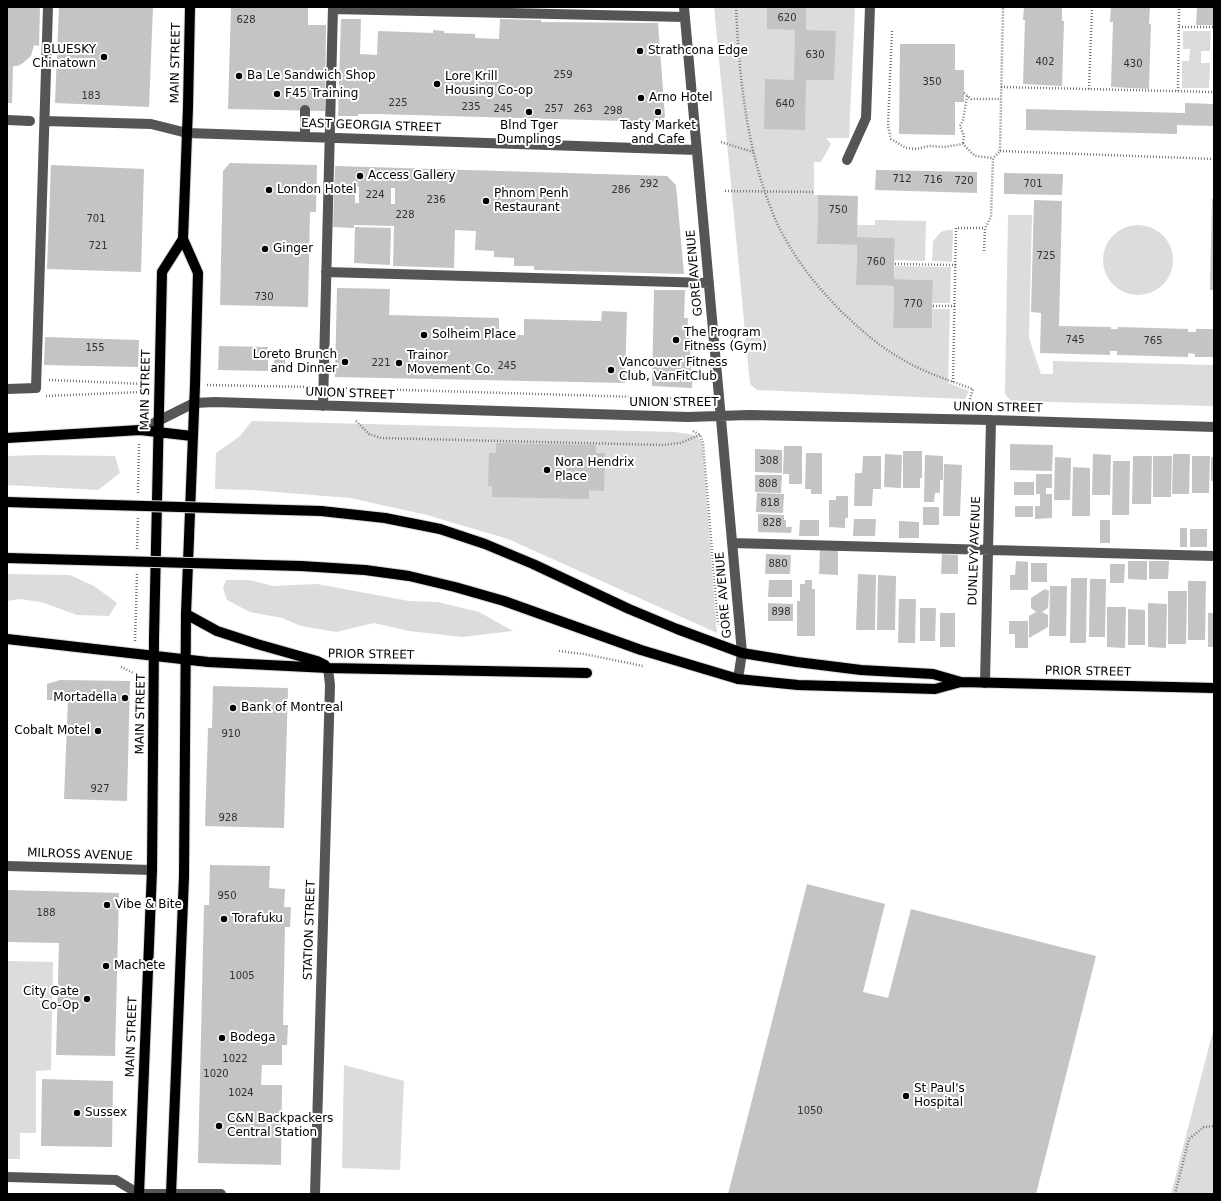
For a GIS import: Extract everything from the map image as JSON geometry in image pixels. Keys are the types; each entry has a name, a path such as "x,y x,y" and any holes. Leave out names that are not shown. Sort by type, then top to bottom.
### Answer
{"main road":[{"name":"MAIN STREET","path":"171,1194 184,877 186,614 198,273 183,239 190,7"},
{"name":"MAIN STREET","path":"139,1194 152,870 154,656 162,272 183,239"},
{"path":"7,438 158,432 192,436"},
{"name":"PRIOR STREET","path":"7,502 321,511 385,518 440,529 485,544 533,564 629,609 677,629 742,653 861,670 933,674 961,682 1214,688"},
{"name":"PRIOR STREET","path":"7,558 301,566 364,570 409,576 504,601 641,650 738,679 798,686 935,689 961,682"},
{"path":"186,614 217,631 317,661 328,668"},
{"name":"PRIOR STREET","path":"7,639 185,660 328,668 587,673"}],"street":[{"path":"7,389 38,388 48,7"},
{"path":"847,160 866,118 870,7"},
{"path":"323,406 333,8 685,12"},
{"name":"GORE AVENUE","path":"685,12 742,653 738,679"},
{"path":"305,137 306,110"},
{"path":"7,120 30,121"},
{"name":"EAST GEORGIA STREET","path":"45,121 151,124 187,133 697,150"},
{"path":"326,272 709,283"},
{"name":"UNION STREET","path":"138,433 194,403 215,402 688,418 721,416 991,420 1214,427"},
{"name":"DUNLEVY AVENUE","path":"985,683 991,420"},
{"path":"732,543 1214,556"},
{"name":"STATION STREET","path":"315,1194 330,685 328,668"},
{"name":"MILROSS AVENUE","path":"7,866 152,870"},
{"path":"7,1177 116,1180 139,1194 221,1194"}],"path":[{"path":"736,7 737,40 753,152 764,191 779,228 798,260 822,292 875,342 926,372 973,389 969,402"},
{"path":"984,251 985,228 991,217 993,158 1000,151 1003,7"},
{"path":"1089,89 1092,7"},
{"path":"1178,91 1179,7"},
{"path":"1179,27 1214,27"},
{"path":"892,31 888,126 891,139 906,148 917,150 929,146 944,147 963,144"},
{"path":"1001,87 1214,92"},
{"path":"964,93 971,99 1001,99"},
{"path":"963,144 964,136 960,126 964,120 967,96"},
{"path":"721,142 753,152"},
{"path":"963,144 975,156 993,158"},
{"path":"1000,151 1214,159"},
{"path":"725,191 815,192"},
{"path":"953,382 956,228 985,228"},
{"path":"895,264 956,265"},
{"path":"932,306 954,306"},
{"path":"38,388 141,384"},
{"name":"UNION STREET","path":"216,386 308,387"},
{"path":"38,388 141,392"},
{"name":"UNION STREET","path":"334,388 693,398"},
{"path":"364,421 356,421 369,434 381,438 663,445 680,443 700,435"},
{"path":"687,430 693,431 700,435 703,443 718,622 721,628"},
{"path":"138,433 138,493"},
{"path":"137,557 138,517"},
{"path":"136,641 137,573"},
{"path":"559,651 584,654 648,668"},
{"path":"1175,1194 1189,1139 1204,1127 1214,1126"}],"shaded area":[{"path":"714,7 855,7 849,138 826,138 831,144 821,162 814,162 814,195 818,195 817,244 857,245 856,285 894,286 893,328 932,328 933,309 950,309 948,383 969,391 965,399 757,390 750,384"},
{"path":"1183,31 1211,31 1210,51 1201,51 1201,63 1210,63 1209,88 1182,88 1182,61 1189,61 1190,49 1183,49"},
{"path":"1008,215 1032,215 1029,338 1041,374 1053,374 1053,361 1214,365 1214,406 1011,401 1005,394"},
{"path":"875,220 926,221 925,261 895,260 895,238 857,237 857,225 875,225"},
{"path":"1138,225 1157,231 1167,241 1173,260 1167,279 1157,289 1138,295 1119,289 1109,279 1103,260 1109,241 1119,231"},
{"path":"953,230 952,262 932,261 933,241 941,232"},
{"path":"895,266 951,267 950,303 933,303 933,280 894,279"},
{"path":"252,421 675,432 696,435 702,442 717,633 508,539 427,515 350,498 251,490 215,489 216,453 239,437"},
{"path":"7,456 115,456 120,473 98,490 7,485"},
{"path":"7,574 70,575 94,586 117,603 109,616 77,615 41,602 19,599 7,601"},
{"path":"226,580 250,580 273,586 317,584 409,601 438,602 479,612 513,631 462,637 409,631 374,623 336,632 301,626 282,618 250,612 227,600 223,588"},
{"path":"7,961 53,962 51,1070 36,1071 36,1133 20,1133 20,1159 7,1159"},
{"path":"1214,1027 1214,1194 1171,1194"},
{"path":"344,1065 404,1081 400,1170 342,1168"}],"building":[{"path":"7,7 40,7 39,46 34,45 31,56 18,66 13,66 12,103 7,103"},
{"name":"BLUESKY Chinatown","path":"59,7 153,7 149,107 55,103"},
{"path":"231,7 308,7 308,25 326,25 325,111 228,109"},
{"path":"767,7 806,7 806,30 836,31 834,80 806,80 805,130 764,129 765,79 794,80 795,30 767,29"},
{"path":"1024,7 1062,7 1062,21 1064,21 1062,86 1023,84"},
{"path":"1111,7 1150,7 1149,24 1151,24 1149,89 1111,87 1113,22 1110,22"},
{"path":"1197,7 1214,7 1214,25 1196,25"},
{"path":"341,19 361,19 360,54 377,55 378,31 433,33 433,30 444,31 444,33 475,34 475,38 499,39 500,19 541,20 541,22 658,23 665,117 660,122 376,114 338,116"},
{"path":"900,44 955,44 955,70 964,70 964,102 955,102 955,135 899,134"},
{"path":"1185,103 1214,104 1214,126 1177,125 1177,134 1026,130 1026,109 1185,113"},
{"path":"230,163 317,165 316,212 310,212 308,307 220,305 223,171"},
{"path":"51,165 144,169 141,272 47,269"},
{"path":"335,166 667,176 676,185 684,274 534,270 534,266 514,266 514,258 494,257 494,251 475,250 476,231 455,230 454,268 393,266 394,226 354,225 354,228 333,227","holes":["355,186 359,187 359,203 355,203","391,188 395,188 395,204 391,204"]},
{"path":"876,170 977,172 977,193 875,190"},
{"path":"1004,173 1063,174 1062,195 1004,194"},
{"path":"818,195 858,196 857,237 895,238 894,279 933,280 932,328 893,328 894,286 856,285 857,245 817,244"},
{"path":"1212,199 1214,199 1214,290 1210,290"},
{"path":"1034,200 1062,201 1059,326 1111,327 1111,329 1118,329 1118,327 1188,329 1188,332 1196,332 1196,329 1214,329 1214,357 1195,357 1195,354 1188,353 1188,357 1117,355 1117,351 1110,351 1110,355 1040,353 1041,313 1031,312"},
{"path":"355,227 391,228 390,265 354,263"},
{"name":"Solheim Place","path":"337,288 390,289 389,315 499,318 499,335 524,335 524,319 601,321 602,311 627,312 625,383 335,377"},
{"path":"654,290 685,290 684,318 688,318 687,337 690,337 691,371 693,371 692,388 652,386"},
{"path":"45,337 139,340 138,367 44,365"},
{"path":"219,346 268,347 268,371 218,370"},
{"path":"274,354 285,355 285,371 274,371"},
{"name":"Nora Hendrix Place","path":"496,443 596,445 596,453 605,453 604,491 589,490 589,499 492,497 492,486 488,486 489,453 496,453"},
{"path":"1010,444 1053,445 1052,471 1010,470"},
{"path":"784,446 802,446 802,484 789,484 789,474 783,474"},
{"path":"755,449 782,450 782,473 755,472"},
{"path":"903,451 922,451 922,478 920,478 920,488 903,488"},
{"path":"806,453 822,453 822,494 811,494 811,489 805,489"},
{"path":"885,454 902,455 901,488 884,487"},
{"path":"1093,454 1111,455 1110,495 1092,495"},
{"path":"1173,454 1190,454 1189,494 1172,494"},
{"path":"925,455 943,456 943,480 940,480 940,493 935,493 934,502 924,502"},
{"path":"863,456 881,456 881,489 873,489 872,506 854,506 855,473 862,473"},
{"path":"1133,456 1152,456 1151,504 1132,504"},
{"path":"1153,456 1172,456 1171,497 1153,497"},
{"path":"1192,456 1210,456 1209,493 1192,493"},
{"path":"1055,457 1071,458 1070,500 1054,500"},
{"path":"1211,457 1214,457 1214,481 1211,481"},
{"path":"1113,461 1130,461 1129,515 1112,515"},
{"path":"944,464 962,465 960,516 943,516"},
{"path":"1073,467 1090,468 1090,516 1072,516"},
{"path":"1036,474 1052,474 1052,488 1046,488 1046,494 1052,494 1052,518 1035,519 1035,506 1040,506 1040,494 1036,494"},
{"path":"755,475 782,475 781,493 755,492"},
{"path":"1014,482 1034,482 1034,495 1014,495"},
{"path":"757,493 784,494 783,513 756,512"},
{"path":"836,496 848,496 848,518 845,518 845,528 829,527 829,500 836,500"},
{"path":"1015,506 1033,506 1033,517 1015,517"},
{"path":"923,507 939,507 939,525 923,525"},
{"path":"758,514 784,515 786,527 792,527 791,533 758,532"},
{"path":"854,519 876,519 875,536 853,536"},
{"path":"800,520 819,520 819,536 799,536"},
{"path":"1100,520 1110,520 1110,543 1100,543"},
{"path":"899,521 919,522 919,538 899,538"},
{"path":"1180,528 1187,528 1187,547 1180,547"},
{"path":"1190,529 1207,529 1207,547 1190,547"},
{"path":"820,550 838,550 838,575 819,574"},
{"path":"766,554 791,555 790,574 765,574"},
{"path":"942,554 958,555 958,574 941,574"},
{"path":"1016,561 1028,562 1028,590 1010,590 1010,575 1015,575"},
{"path":"1128,561 1147,561 1147,580 1128,579"},
{"path":"1149,561 1169,561 1168,579 1149,579"},
{"path":"1031,563 1047,563 1047,582 1031,582"},
{"path":"1110,564 1125,564 1124,583 1110,583"},
{"path":"858,574 876,575 875,630 856,630"},
{"path":"878,575 896,576 895,630 877,630"},
{"path":"1071,578 1087,578 1086,643 1070,643"},
{"path":"1090,579 1106,579 1105,637 1089,637"},
{"path":"769,580 792,580 792,597 768,597"},
{"path":"805,580 812,580 812,589 815,589 815,636 797,636 797,601 800,601 800,584 805,584"},
{"path":"1188,581 1206,581 1205,640 1188,640"},
{"path":"1050,586 1067,586 1066,636 1049,636"},
{"path":"1045,589 1049,591 1048,608 1042,612 1048,615 1048,627 1029,638 1029,616 1036,612 1031,608 1031,598"},
{"path":"1168,591 1187,591 1186,644 1168,644"},
{"path":"899,599 916,599 915,643 898,643"},
{"path":"768,603 793,604 793,621 768,621"},
{"path":"1148,603 1167,604 1166,648 1148,647"},
{"path":"1107,607 1126,607 1125,648 1107,647"},
{"path":"920,608 936,608 935,641 920,641"},
{"path":"1128,609 1145,610 1145,645 1128,645"},
{"path":"940,613 955,613 955,647 940,647"},
{"path":"1208,613 1214,613 1214,647 1208,647"},
{"path":"1009,621 1028,621 1028,648 1015,648 1015,634 1009,634"},
{"path":"60,680 130,681 127,801 64,799 68,700 47,700 47,684"},
{"path":"213,686 288,688 284,828 205,826 208,728 212,728"},
{"path":"210,865 270,866 269,888 285,889 284,907 291,907 290,927 285,927 283,1025 288,1025 287,1045 282,1045 282,1065 262,1065 261,1085 282,1085 281,1165 198,1163 204,905 209,905"},
{"name":"St Paul's Hospital","path":"807,884 885,904 863,992 888,998 911,909 1096,956 1036,1194 728,1194"},
{"name":"City Gate Co-Op","path":"7,890 119,893 115,1056 56,1055 59,943 7,942"},
{"name":"Sussex","path":"42,1079 113,1081 112,1147 41,1146"}],"place":[{"name":"Strathcona Edge","path":"640,51"},
{"name":"BLUESKY Chinatown","path":"104,57"},
{"name":"Ba Le Sandwich Shop","path":"239,76"},
{"name":"Lore Krill Housing Co-op","path":"437,84"},
{"name":"F45 Training","path":"277,94"},
{"name":"Arno Hotel","path":"641,98"},
{"name":"Blnd Tger Dumplings","path":"529,112"},
{"name":"Tasty Market and Cafe","path":"658,112"},
{"name":"Access Gallery","path":"360,176"},
{"name":"London Hotel","path":"269,190"},
{"name":"Phnom Penh Restaurant","path":"486,201"},
{"name":"Ginger","path":"265,249"},
{"name":"Solheim Place","path":"424,335"},
{"name":"The Program Fitness (Gym)","path":"676,340"},
{"name":"Loreto Brunch and Dinner","path":"345,362"},
{"name":"Trainor Movement Co.","path":"399,363"},
{"name":"Vancouver Fitness Club, VanFitClub","path":"611,370"},
{"name":"Nora Hendrix Place","path":"547,470"},
{"name":"Mortadella","path":"125,698"},
{"name":"Bank of Montreal","path":"233,708"},
{"name":"Cobalt Motel","path":"98,731"},
{"name":"Vibe & Bite","path":"107,905"},
{"name":"Torafuku","path":"224,919"},
{"name":"Machete","path":"106,966"},
{"name":"City Gate Co-Op","path":"87,999"},
{"name":"Bodega","path":"222,1038"},
{"name":"St Paul's Hospital","path":"906,1096"},
{"name":"Sussex","path":"77,1113"},
{"name":"C&N Backpackers Central Station","path":"219,1126"}]}
